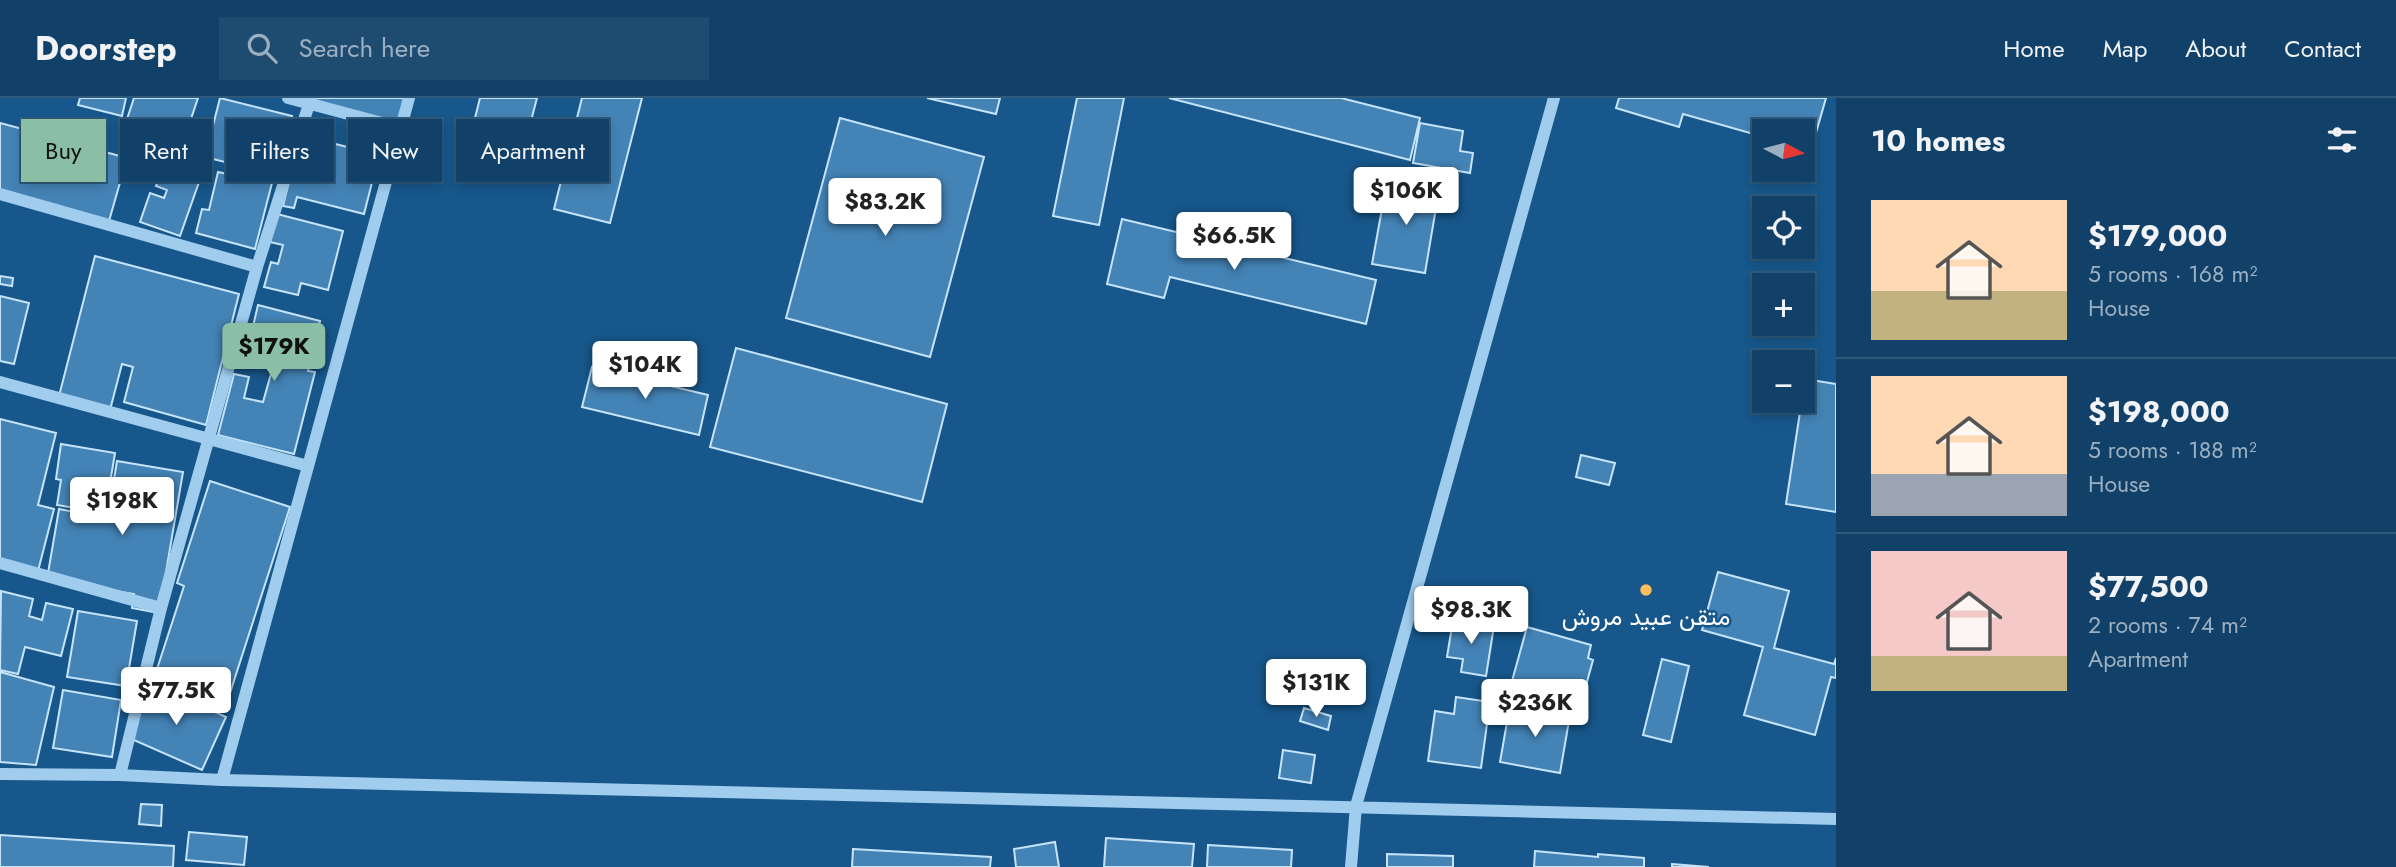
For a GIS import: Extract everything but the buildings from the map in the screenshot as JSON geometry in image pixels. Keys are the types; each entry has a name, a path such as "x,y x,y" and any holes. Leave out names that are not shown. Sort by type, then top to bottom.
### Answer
{"street":[{"path":"288,98 310,101 371,119"},
{"path":"403,119 409,98"},
{"path":"1351,867 1356,806 1554,98"},
{"path":"120,775 161,608 257,267 310,101"},
{"path":"222,780 386,182"},
{"path":"0,194 257,267"},
{"path":"0,382 308,466"},
{"path":"0,563 161,608"},
{"path":"0,774 1836,819"}],"place":[{"name":"متقن عبيد مروش","path":"1646,590"}]}
